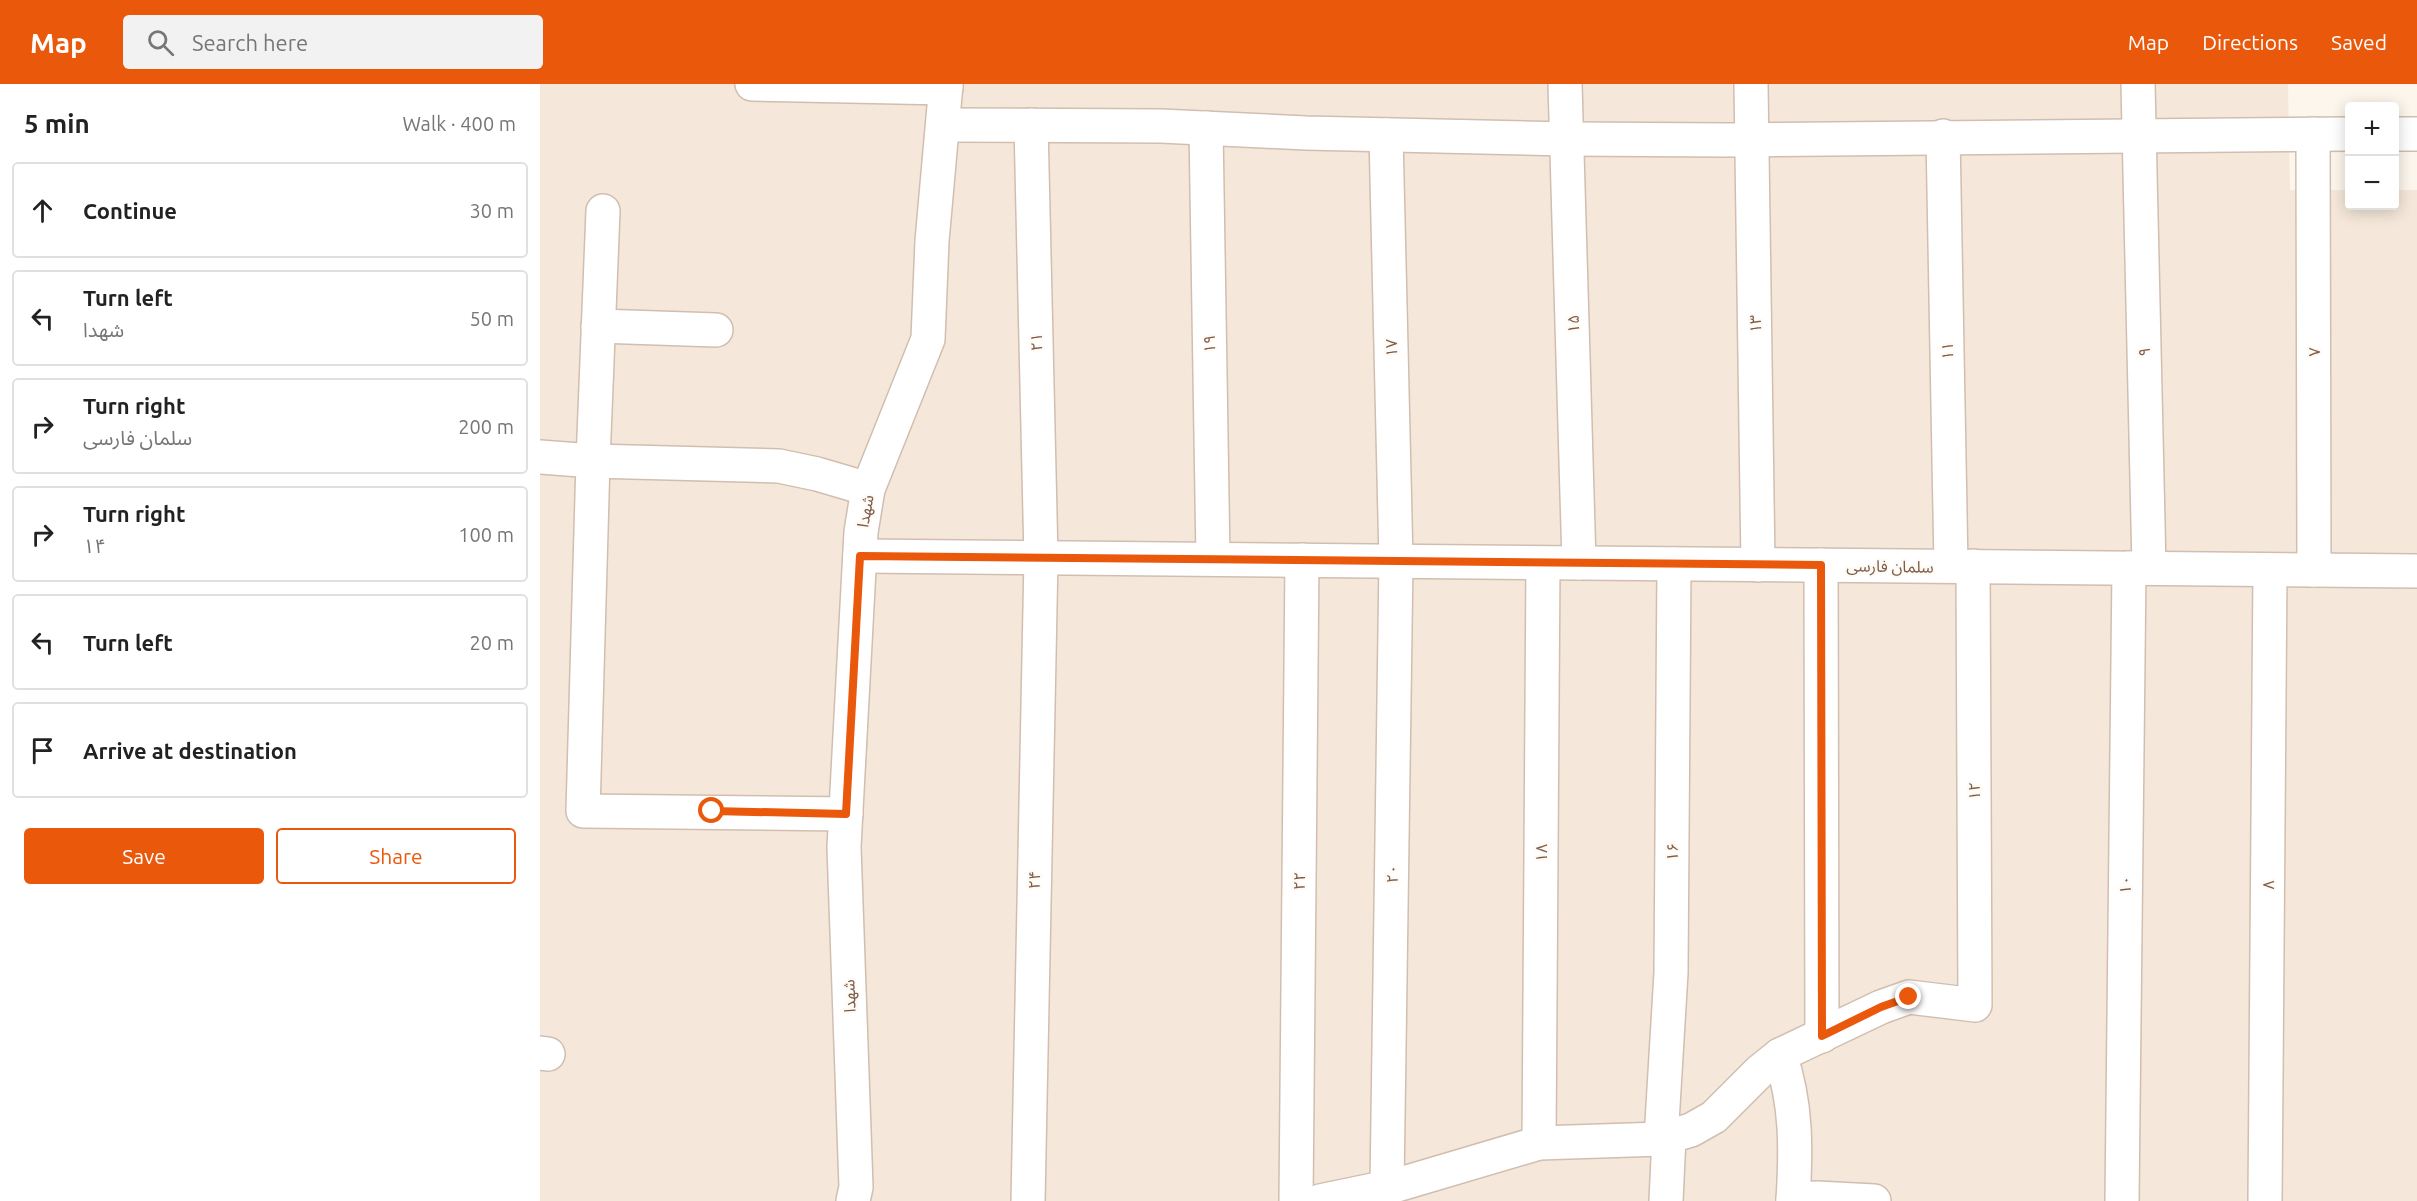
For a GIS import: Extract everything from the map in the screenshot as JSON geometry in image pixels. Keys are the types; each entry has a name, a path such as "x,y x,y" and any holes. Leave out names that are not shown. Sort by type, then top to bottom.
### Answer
{"street":[{"path":"752,84 946,86"},
{"name":"۱۵","path":"1565,84 1580,563"},
{"name":"۱۳","path":"1751,84 1754,139 1758,565"},
{"name":"۹","path":"2138,84 2139,568"},
{"name":"شهدا","path":"853,1201 856,1187 844,858 861,532 868,489 928,339 932,241 946,86"},
{"path":"942,124 1206,128 1567,139 2345,134"},
{"name":"۲۱","path":"1031,125 1041,558"},
{"name":"۱۹","path":"1206,128 1213,560"},
{"path":"2399,134 2417,134"},
{"name":"۱۷","path":"1386,135 1396,561"},
{"name":"۷","path":"2313,135 2314,570"},
{"name":"۱۱","path":"1943,136 1962,566"},
{"path":"603,211 593,461 584,811 846,814"},
{"path":"598,326 716,330"},
{"path":"540,457 593,461 779,466 868,489"},
{"name":"سلمان فارسی","path":"860,556 2417,571"},
{"name":"۲۴","path":"1028,1201 1041,558"},
{"name":"۲۲","path":"1296,1201 1302,560"},
{"name":"۲۰","path":"1388,1187 1396,561"},
{"name":"۱۸","path":"1539,1143 1543,563"},
{"name":"۱۶","path":"1666,1201 1665,1138 1671,973 1674,564"},
{"path":"1320,1201 1388,1187 1539,1143 1665,1138 1691,1130 1714,1117 1760,1071 1780,1055 1822,1036 1821,565"},
{"name":"۱۲","path":"1822,1036 1881,1007 1909,997 1975,1005 1962,566"},
{"name":"۱۰","path":"2122,1201 2139,568"},
{"name":"۸","path":"2265,1201 2270,570"},
{"path":"1780,1055 1788,1077 1794,1110 1793,1200 1817,1197 1874,1201"}],"shaded area":[{"path":"540,84 2288,84 2290,190 2345,190 2345,210 2399,210 2399,190 2417,190 2417,1201 540,1201"}],"route":[{"path":"712,811 846,814 860,556 1821,565 1822,1036 1852,1020 1909,997"}]}
